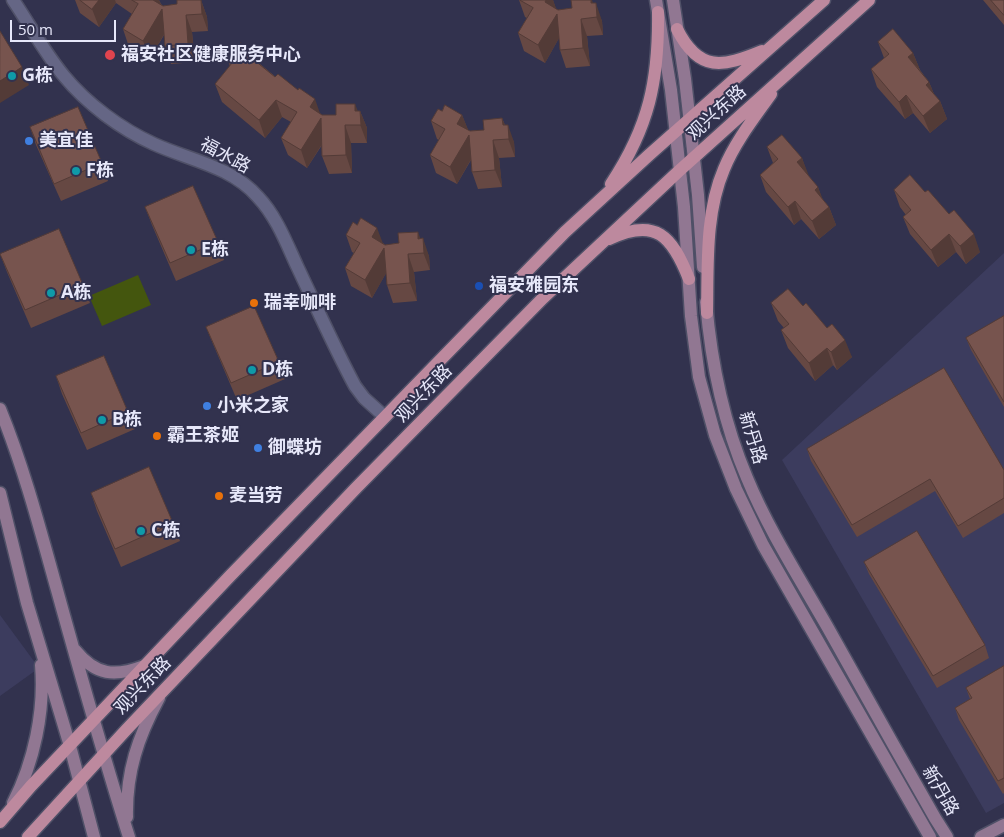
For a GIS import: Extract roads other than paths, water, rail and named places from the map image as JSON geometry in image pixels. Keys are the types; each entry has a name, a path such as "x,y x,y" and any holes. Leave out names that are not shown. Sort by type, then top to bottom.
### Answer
{"main road":[{"name":"新丹路","path":"673,0 689,119 707,313 716,375 729,427 747,478 785,552 947,837"},
{"name":"观兴东路","path":"0,822 31,786 144,666 384,416 565,232 824,0"},
{"name":"观兴东路","path":"28,837 163,691 356,488 488,353 693,157 869,0"},
{"name":"新丹路","path":"657,6 672,90 691,316 699,377 715,435 736,489 763,544 930,837"},
{"path":"601,199 628,156 645,118 656,66 657,6"},
{"path":"678,29 689,48 704,60 713,63 733,62 774,46"},
{"path":"707,313 710,238 718,186 732,152 786,74"},
{"path":"600,244 622,234 648,230 657,232 664,236 675,250 689,279"},
{"path":"0,409 17,452 103,755 128,833"},
{"path":"0,493 38,640 70,746 94,837"},
{"path":"9,811 25,778 36,737 42,674 38,640"},
{"path":"73,647 86,662 104,672 123,672 144,666"},
{"path":"128,833 128,790 134,751 163,691"},
{"path":"981,837 1004,825"}],"street":[{"name":"福水路","path":"13,0 41,45 64,77 115,122 154,144 208,164 233,176 258,196 278,226 355,386 364,398 384,416"}],"place":[{"name":"福安社区健康服务中心","path":"110,55"},
{"name":"G栋","path":"12,76"},
{"name":"美宜佳","path":"29,141"},
{"name":"F栋","path":"76,171"},
{"name":"E栋","path":"191,250"},
{"name":"福安雅园东","path":"479,286"},
{"name":"A栋","path":"51,293"},
{"name":"瑞幸咖啡","path":"254,303"},
{"name":"D栋","path":"252,370"},
{"name":"小米之家","path":"207,406"},
{"name":"B栋","path":"102,420"},
{"name":"霸王茶姬","path":"157,436"},
{"name":"御蝶坊","path":"258,448"},
{"name":"麦当劳","path":"219,496"},
{"name":"C栋","path":"141,531"}]}
